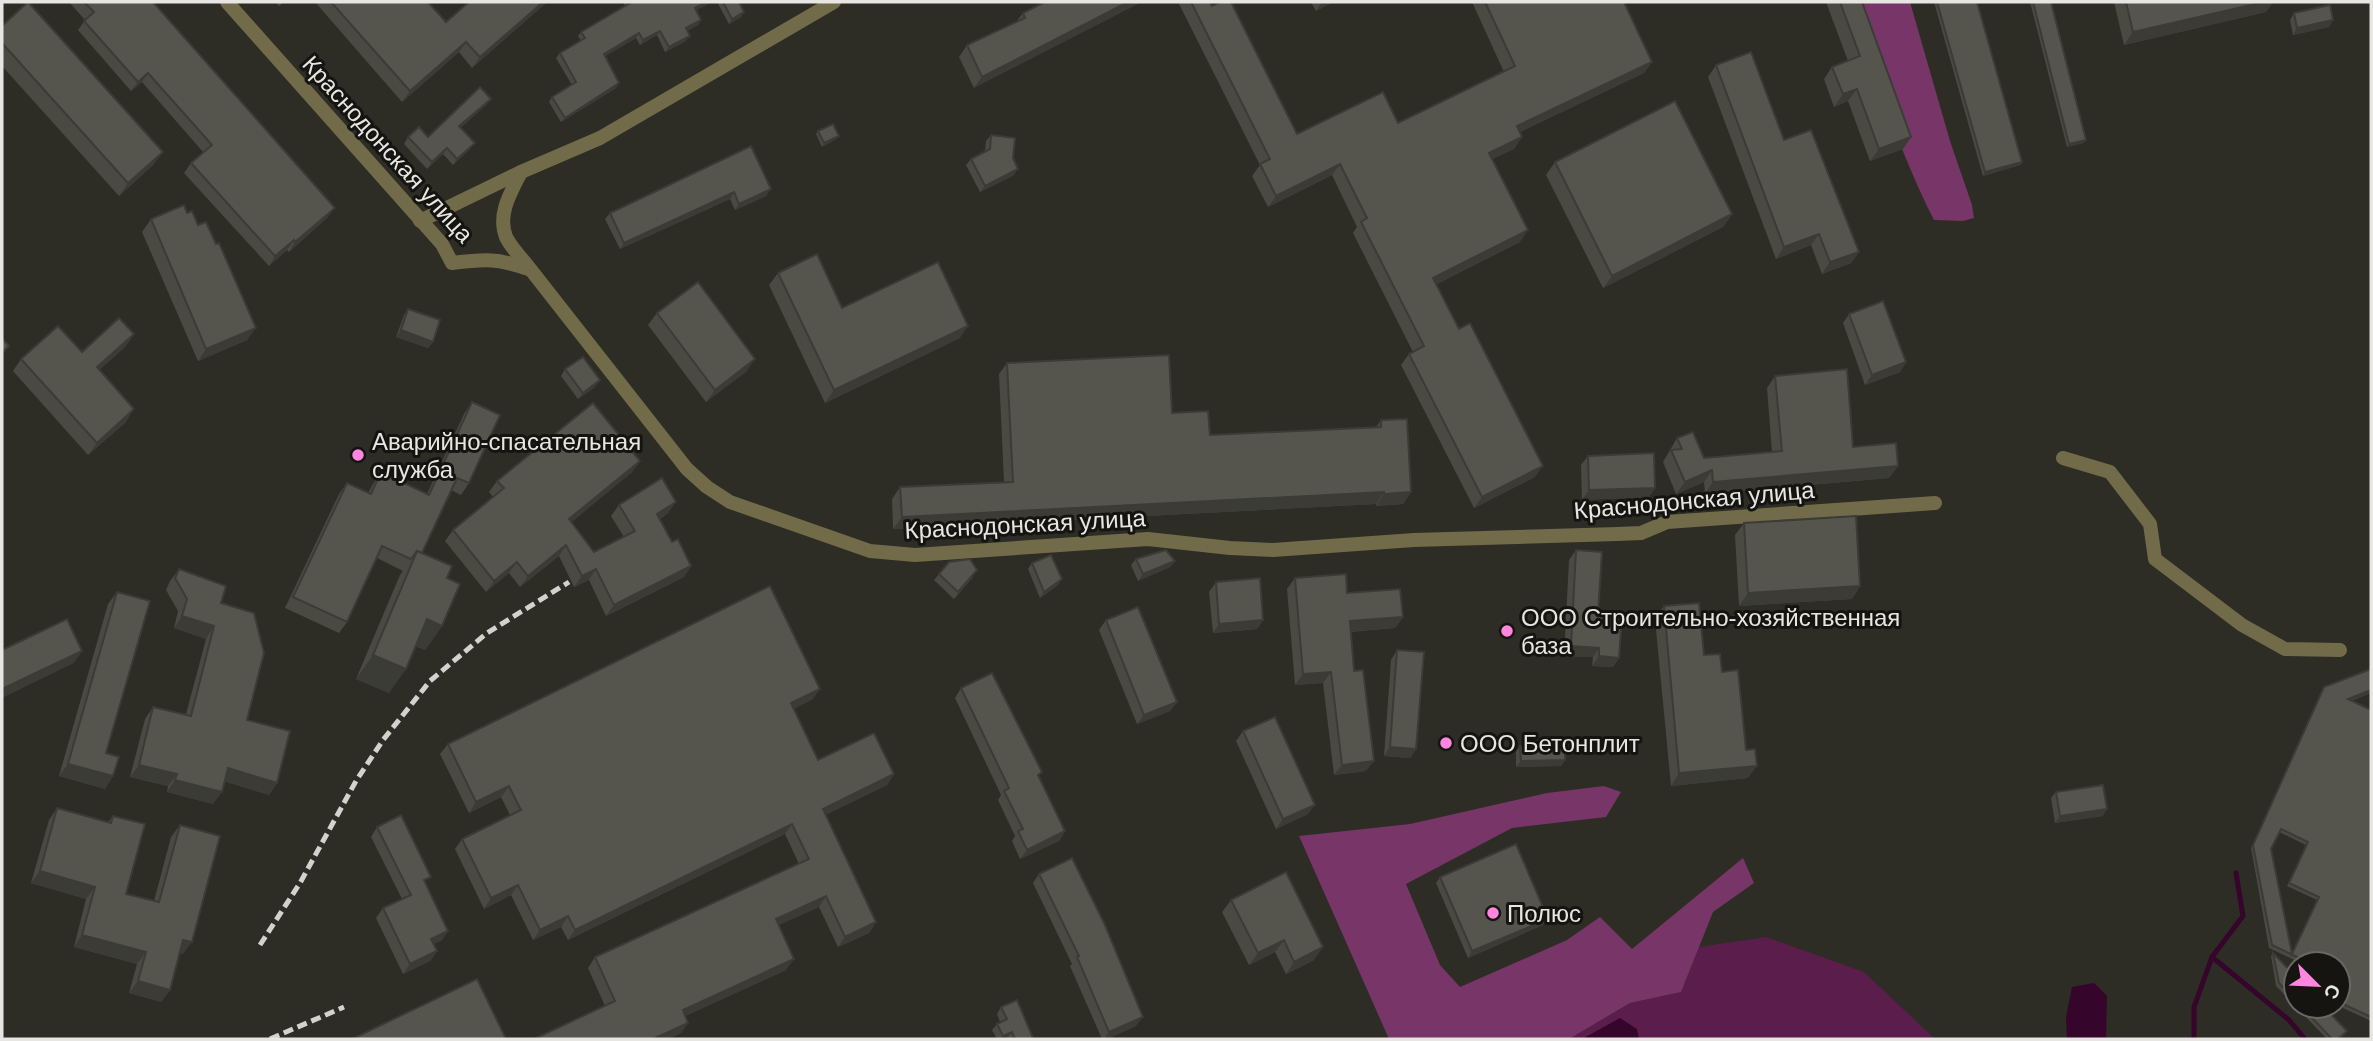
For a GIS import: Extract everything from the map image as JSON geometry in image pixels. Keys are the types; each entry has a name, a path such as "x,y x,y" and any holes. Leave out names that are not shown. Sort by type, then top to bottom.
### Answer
{"street":[{"name":"Краснодонская улица","path":"226,2 442,244 452,263 486,259 506,261 531,270 687,469 707,487 730,502 870,551 915,555 1148,539 1273,550 1414,540 1641,533 1667,523 1935,503"},
{"path":"420,221 521,172 600,138 834,2"},
{"path":"521,172 507,200 503,219 506,237 531,270"},
{"path":"2063,458 2110,472 2150,524 2155,559 2242,625 2285,649 2340,650"}],"shaded area":[{"path":"1848,2 1910,2 1974,218 1963,221 1934,220 1899,140"},
{"path":"1604,786 1621,792 1606,817 1512,828 1406,884 1440,965 1460,987 1567,940 1600,917 1632,949 1743,858 1754,883 1713,912 1681,992 1630,1003 1569,1039 1389,1039 1299,836 1410,824 1547,793"},
{"path":"1766,937 1864,972 1935,1039 1569,1039 1630,1003 1681,992 1699,947"},
{"path":"2094,983 2107,996 2106,1039 2067,1039 2066,1017 2072,987"},
{"path":"1620,1018 1637,1029 1639,1039 1582,1039"}],"building":[{"path":"28,2 163,152 128,183 2,43 2,26"},
{"path":"84,2 153,2 335,208 275,256 191,163 212,145 148,73 138,82 84,21 94,12"},
{"path":"331,2 428,2 446,22 469,2 543,2 480,57 466,42 410,91"},
{"path":"629,2 706,2 695,8 701,20 686,28 690,36 669,47 660,31 643,40 639,33 604,54 619,83 565,118 552,97 576,82 560,53 585,38 581,32"},
{"path":"723,2 739,2 744,12 732,19"},
{"path":"1045,2 1128,2 982,77 967,45 1025,18 1023,13"},
{"path":"1191,2 1210,2 1212,6 1220,2 1231,2 1297,134 1383,92 1398,123 1515,66 1485,2 1624,2 1652,62 1517,126 1522,137 1489,153 1528,230 1433,278 1459,329 1470,323 1543,466 1482,497 1409,354 1424,346 1361,222 1367,218 1340,164 1276,196 1260,164 1270,159"},
{"path":"1840,2 1862,2 1911,137 1879,149 1857,89 1843,94 1832,67 1860,56"},
{"path":"1937,2 1977,2 2022,162 1985,172"},
{"path":"2033,2 2051,2 2086,140 2069,144"},
{"path":"2126,2 2264,2 2133,32"},
{"path":"2330,5 2333,20 2297,28 2294,13"},
{"path":"1751,52 1784,140 1811,130 1859,252 1830,262 1819,234 1784,247 1716,65"},
{"path":"480,87 491,99 459,126 475,143 457,159 447,148 432,162 408,137 419,127 428,137"},
{"path":"1675,101 1732,214 1612,276 1555,162"},
{"path":"833,124 839,136 824,143 818,131"},
{"path":"991,135 1015,138 1013,158 1018,169 985,186 971,159 990,149"},
{"path":"751,146 771,189 739,204 734,192 624,243 610,213"},
{"path":"184,205 187,213 192,211 198,225 206,222 216,244 219,243 256,328 206,349 151,219"},
{"path":"817,254 842,308 938,262 968,326 834,390 778,273"},
{"path":"698,282 755,359 715,390 657,313"},
{"path":"1883,301 1906,362 1872,375 1849,314"},
{"path":"408,309 440,320 433,342 401,330"},
{"path":"119,318 134,334 97,367 134,409 97,443 21,359 58,326 82,352"},
{"path":"2,338 9,346 2,353"},
{"path":"1169,355 1172,413 1208,411 1210,435 1381,427 1381,420 1407,419 1411,492 902,517 900,487 1013,482 1007,363"},
{"path":"583,357 600,380 583,393 565,369"},
{"path":"1847,369 1853,447 1896,443 1898,466 1713,482 1712,470 1685,482 1671,450 1682,449 1677,438 1693,432 1704,458 1782,451 1775,376"},
{"path":"472,402 500,415 469,483 457,478 422,553 417,551 411,559 382,546 347,622 293,597 347,483 371,494 381,472 429,495"},
{"path":"593,403 640,461 569,519 594,552 635,531 619,505 662,478 676,502 657,514 672,542 678,539 691,566 614,605 596,569 582,576 566,545 528,576 517,562 494,581 453,530 504,488 497,481"},
{"path":"1654,453 1655,488 1589,490 1588,456"},
{"path":"1856,516 1860,586 1748,593 1744,523"},
{"path":"1166,550 1175,561 1143,574 1136,559"},
{"path":"1576,550 1602,552 1598,614 1622,616 1619,658 1599,656 1599,648 1571,646"},
{"path":"417,551 452,566 447,578 460,584 442,626 427,619 406,669 373,655"},
{"path":"1051,555 1062,579 1044,592 1032,563"},
{"path":"970,559 977,570 958,592 939,574 949,562"},
{"path":"179,569 226,586 221,603 254,613 264,653 247,720 290,731 277,783 228,768 222,792 175,780 177,774 139,765 153,707 191,716 214,626 182,616 187,599 175,578"},
{"path":"1346,574 1347,593 1400,589 1403,617 1350,621 1354,671 1363,670 1374,761 1342,765 1331,672 1303,674 1295,578"},
{"path":"1260,578 1263,620 1219,624 1216,582"},
{"path":"770,586 820,689 791,703 818,760 874,733 894,774 823,809 876,922 845,937 826,896 776,919 794,959 683,1010 688,1023 653,1039 534,1039 615,1001 595,957 809,859 792,824 575,930 568,916 540,930 518,885 491,898 462,839 521,810 509,786 476,802 448,744"},
{"path":"117,592 150,601 106,753 119,757 113,776 68,764"},
{"path":"1699,603 1704,655 1720,654 1722,672 1738,670 1746,750 1755,749 1757,766 1679,773 1664,606"},
{"path":"1138,607 1177,702 1144,715 1106,620"},
{"path":"67,619 82,651 2,689 2,650"},
{"path":"1397,650 1424,652 1416,749 1390,747"},
{"path":"2371,669 2371,690 2348,699 2371,710 2371,1017 2352,1008 2352,950 2294,950 2319,897 2289,883 2308,842 2281,829 2271,849 2291,950 2283,950 2272,945 2253,845 2324,687"},
{"path":"992,673 1042,772 1038,775 1065,831 1027,850 1018,831 1023,829 1004,791 1009,788 961,688"},
{"path":"1275,717 1315,805 1283,819 1243,731"},
{"path":"1565,745 1565,760 1521,761 1520,746"},
{"path":"2103,785 2107,809 2060,816 2056,792"},
{"path":"57,808 111,823 113,816 145,824 126,894 159,902 180,825 220,836 192,942 183,940 170,990 138,981 146,952 82,935 95,887 40,871"},
{"path":"401,815 431,877 424,880 448,931 431,939 437,951 410,964 383,908 411,895 377,827"},
{"name":"Полюс","path":"1516,844 1548,919 1472,951 1440,877"},
{"path":"1072,858 1105,925 1143,1017 1109,1032 1077,957 1079,956 1039,874"},
{"path":"1286,872 1323,947 1294,962 1284,940 1258,953 1231,900"},
{"path":"2273,953 2282,962 2282,986"},
{"path":"477,979 506,1039 352,1039"},
{"path":"1017,1000 1033,1038 1031,1039 1015,1039 1012,1032 1003,1036 997,1024 1007,1019 1001,1007"},
{"path":"2314,1020 2336,1020 2347,1031 2338,1039 2332,1039"}],"waterway":[{"path":"2194,1039 2194,1007 2212,957 2243,916 2236,873"},
{"path":"2212,957 2289,1020 2305,1039"}],"railway":[{"path":"260,945 300,883 356,781 383,740 430,681 487,633 569,582"},
{"path":"270,1039 344,1007"}],"place":[{"name":"Аварийно-спасательная служба","path":"358,455"},
{"name":"ООО Строительно-хозяйственная база","path":"1507,631"},
{"name":"ООО Бетонплит","path":"1446,743"},
{"name":"Полюс","path":"1493,913"}]}
